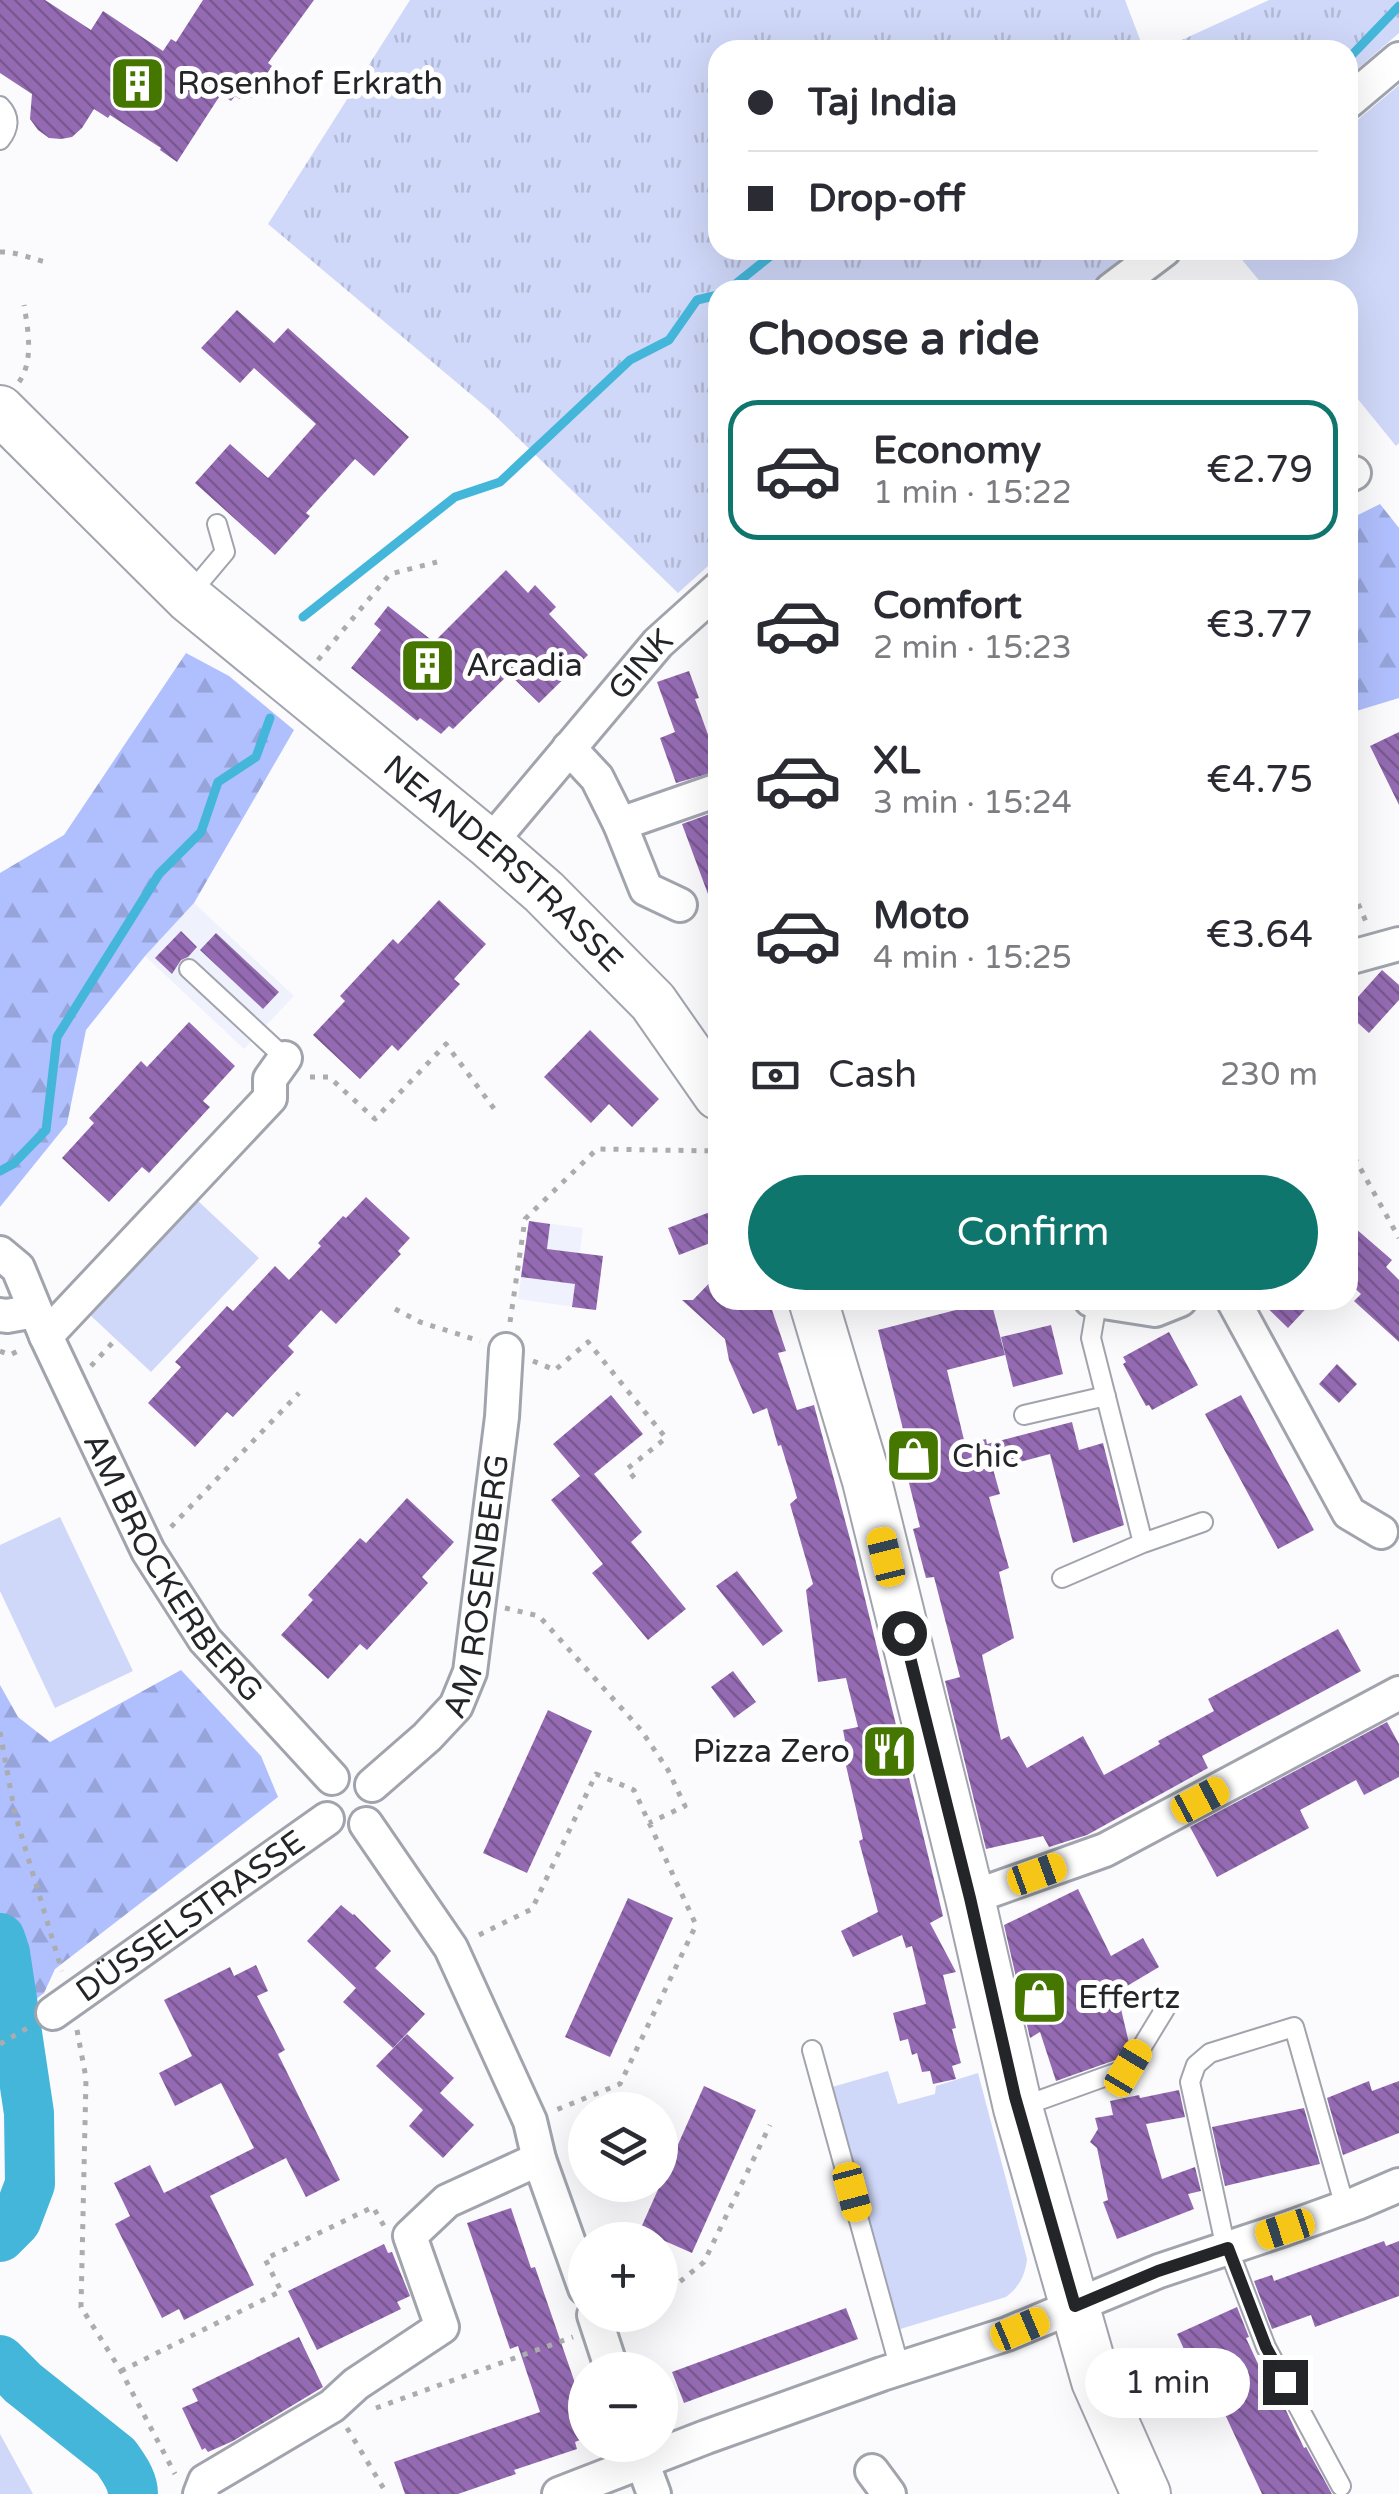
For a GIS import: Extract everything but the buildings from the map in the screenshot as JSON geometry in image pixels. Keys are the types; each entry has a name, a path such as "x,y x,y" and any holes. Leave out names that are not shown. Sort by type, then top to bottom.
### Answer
{"main road":[{"name":"NEANDERSTRASSE","path":"8,398 188,596 544,892 653,1002 708,1082"},
{"path":"817,1310 867,1481 1018,2108 1096,2380 1146,2494"}],"street":[{"path":"1358,93 1399,58"},
{"path":"1124,280 1150,260"},
{"name":"GINK","path":"490,844 658,643 708,598"},
{"path":"569,748 597,778 646,889 680,906"},
{"path":"620,824 708,793"},
{"path":"0,1315 40,1323 270,1098 278,1068"},
{"name":"AM BROCKERBERG","path":"0,1253 18,1268 40,1323 148,1550 205,1640 332,1778"},
{"path":"1238,1310 1348,1512 1380,1532"},
{"name":"AM ROSENBERG","path":"372,1785 456,1706 470,1672 502,1417 506,1350"},
{"path":"970,1898 1104,1850 1399,1693"},
{"path":"358,1774 372,1785 378,1802 366,1824 341,1829 327,1819 321,1802 332,1778 358,1774"},
{"name":"DÜSSELSTRASSE","path":"62,2008 327,1819"},
{"path":"366,1824 451,1948 530,2121 539,2160 568,2241"},
{"path":"188,2485 206,2480 337,2413 356,2384 442,2327 410,2236 447,2202 539,2160"},
{"path":"678,2440 1007,2334 1158,2271 1399,2185"},
{"path":"559,2494 621,2462"},
{"path":"642,2462 654,2494"}],"lane":[{"path":"0,106 8,120 0,140"},
{"path":"188,596 224,552 217,524"},
{"path":"189,969 278,1068"},
{"path":"1093,1310 1091,1338 1143,1543"},
{"path":"1024,1416 1106,1396"},
{"path":"1062,1578 1203,1522"},
{"path":"1018,2108 1128,2068 1164,2009"},
{"path":"1341,2486 1266,2347 1227,2248 1190,2082 1196,2065 1210,2052 1294,2027 1345,2207"},
{"path":"812,2050 900,2369"}],"path":[{"path":"0,252 15,252 50,263"},
{"path":"8,398 24,376 28,352 24,305"},
{"path":"279,670 390,574 436,562"},
{"path":"1358,906 1375,950"},
{"path":"278,1068 329,1077 375,1119 446,1044 498,1114"},
{"path":"506,1350 525,1219 596,1149 708,1151"},
{"path":"1358,1164 1399,1238"},
{"path":"395,1309 420,1322 555,1370 588,1342 666,1438 627,1469 637,1482"},
{"path":"148,1550 298,1392"},
{"path":"478,1601 540,1616 641,1730 668,1770 685,1806 649,1823"},
{"path":"0,1732 14,1814 62,2008 86,2078 82,2307 188,2485"},
{"path":"451,1948 532,1910 596,1774 634,1790 696,1924 620,2084 530,2121"},
{"path":"678,2283 704,2262 770,2125"},
{"path":"121,2371 282,2291 265,2259 373,2207 382,2226 447,2202"},
{"path":"387,2494 337,2413 568,2331"}],"shaded area":[{"path":"194,903 294,996 244,1049 145,956"},
{"path":"529,1221 583,1228 580,1253 603,1256 596,1310 518,1299"}],"green space":[{"path":"410,0 1125,0 1140,40 708,40 708,260 1121,260 1094,280 708,280 708,566 678,593 487,408 268,224"},
{"path":"1269,0 1399,0 1399,33 1358,68 1358,40 1182,40"},
{"path":"1399,85 1396,446 1358,399 1358,280 1259,280 1242,260 1358,260 1358,120"},
{"path":"1380,504 1399,528 1399,698 1358,710 1358,515"},
{"path":"186,653 229,676 294,730 194,903 86,1030 67,1124 0,1207 0,873 64,835"},
{"path":"197,1200 259,1258 151,1372 89,1314"},
{"path":"60,1517 133,1671 55,1708 0,1591 0,1545"},
{"path":"181,1670 261,1756 278,1797 55,1969 44,1993 0,2027 0,1685 18,1717 50,1742"},
{"path":"888,2071 898,2104 935,2094 936,2086 978,2073 1027,2259 1021,2281 1006,2297 897,2330 832,2087"},
{"path":"0,2434 33,2494 0,2494"}],"waterway":[{"path":"1358,49 1399,6"},
{"path":"740,280 766,260"},
{"path":"303,617 455,497 500,482 630,360 669,340 697,300 708,297"},
{"path":"0,1171 13,1164 46,1130 57,1037 159,874 201,832 218,782 256,757 270,718"},
{"path":"0,1938 29,2113 30,2184 16,2221 0,2237"},
{"path":"0,2360 116,2457 130,2479 133,2494"}],"place":[{"name":"Rosenhof Erkrath","path":"138,83"},
{"name":"Arcadia","path":"427,665"},
{"name":"Chic","path":"913,1456"},
{"name":"Pizza Zero","path":"889,1751"},
{"name":"Effertz","path":"1039,1997"}],"route":[{"path":"904,1633 1015,2097 1075,2306 1158,2271 1228,2248 1266,2347 1285,2382"}]}
